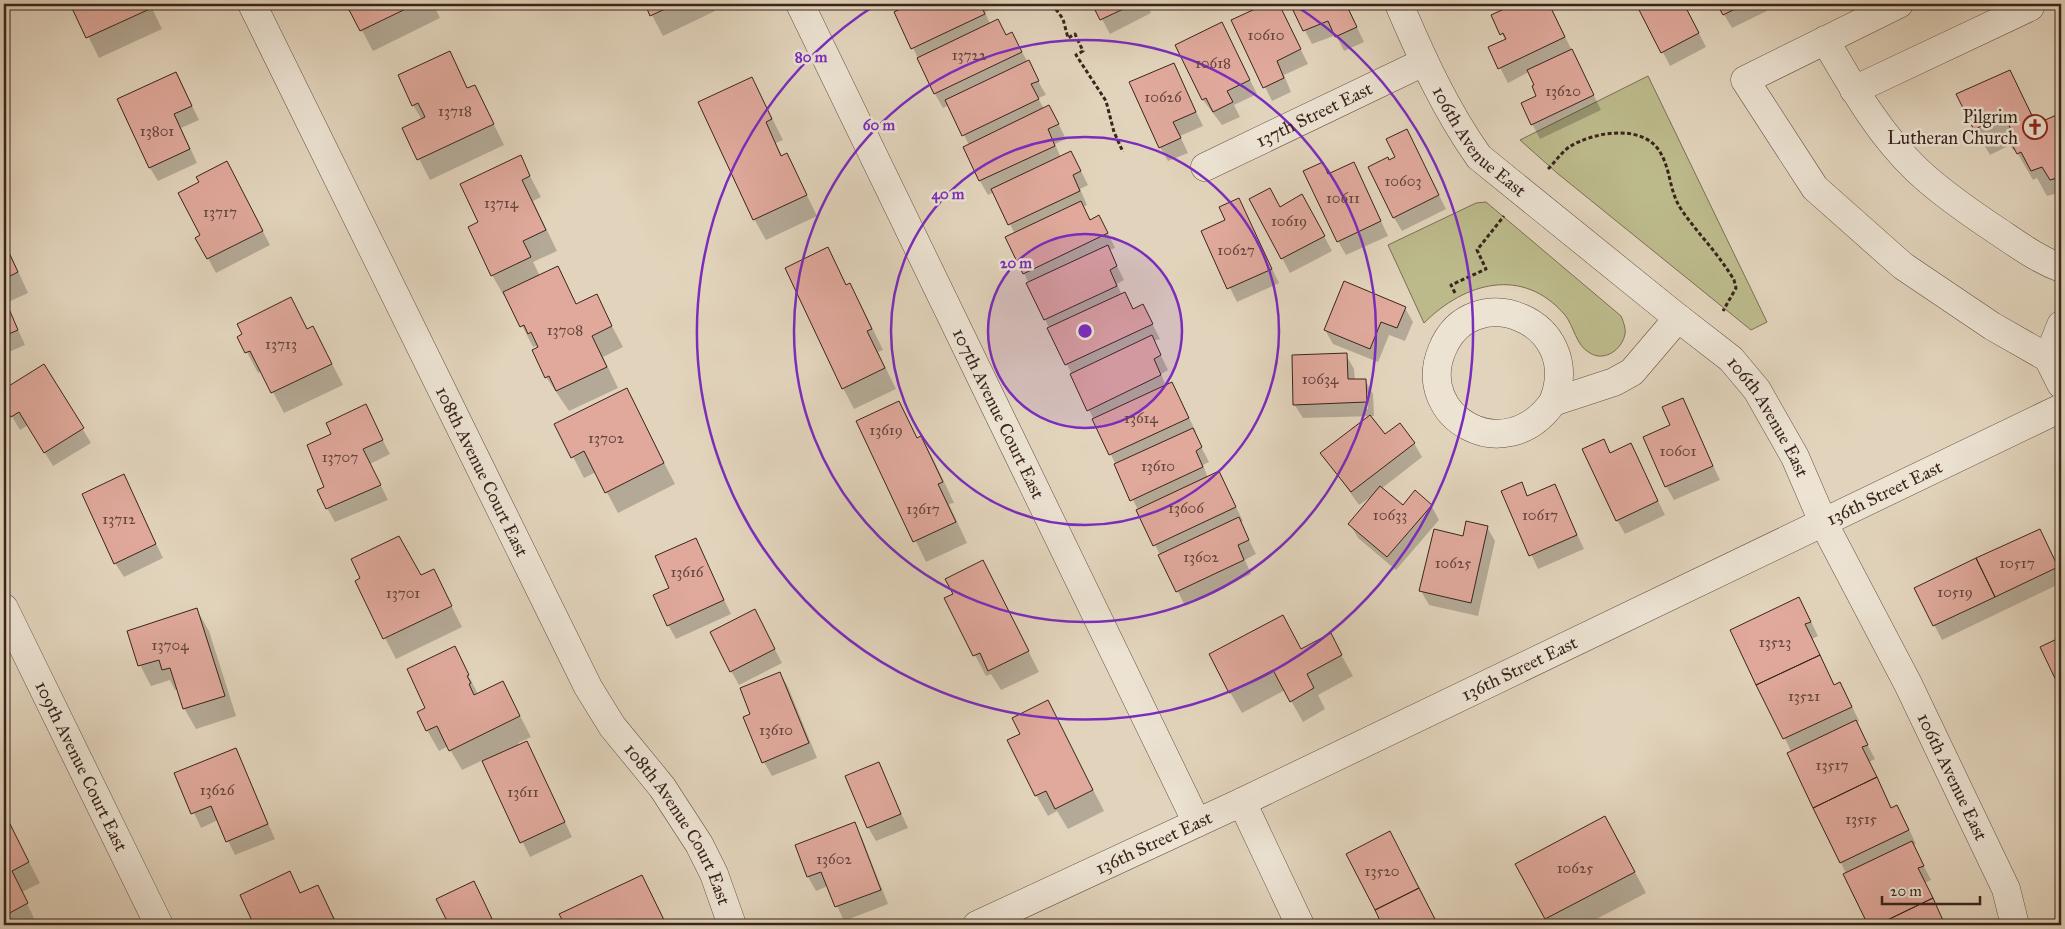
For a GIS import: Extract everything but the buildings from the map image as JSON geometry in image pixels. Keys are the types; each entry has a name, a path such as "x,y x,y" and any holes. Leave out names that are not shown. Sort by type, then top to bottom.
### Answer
{"street":[{"name":"108th Avenue Court East","path":"252,4 588,687 612,726 662,787 699,844 714,874 732,925"},
{"name":"107th Avenue Court East","path":"800,4 1197,823"},
{"name":"106th Avenue East","path":"1398,4 1424,62 1456,125 1480,157 1678,318 1731,358 1757,390 1795,457 1823,522 1908,684 2006,889 2015,925"},
{"path":"1899,4 1745,80 1790,152 1816,188 1903,266 1992,326 2048,358 2061,384"},
{"path":"1854,90 2030,7 2029,4"},
{"path":"1825,40 1854,90 1880,128 1917,171 1983,221 2042,261 2061,268"},
{"name":"137th Street East","path":"1205,167 1424,62"},
{"path":"1553,402 1558,389 1560,375 1555,349 1548,337 1536,325 1523,317 1508,312 1491,312 1472,318 1459,326 1442,349 1437,372 1444,401 1454,416 1478,431 1492,434 1512,433 1529,426 1544,414 1553,402 1606,385 1632,372 1678,318"},
{"path":"2048,358 2061,325"},
{"name":"136th Street East","path":"977,925 1242,802 2061,408"},
{"name":"109th Avenue Court East","path":"4,608 159,925"},
{"path":"1242,802 1300,925"}],"path":[{"path":"1052,4 1063,19 1068,38 1075,34 1083,51 1076,54 1106,101 1114,132 1123,152"},
{"path":"1548,169 1568,148 1588,138 1608,134 1636,134 1652,142 1664,158 1673,195 1681,209 1734,280 1736,288 1723,311"},
{"path":"1458,300 1451,285 1486,269 1477,250 1506,214"}],"shaded area":[{"path":"1648,76 1767,322 1751,330 1557,173 1520,140"},
{"path":"1486,202 1621,316 1625,327 1625,334 1620,345 1612,353 1601,356 1585,350 1578,341 1565,315 1549,300 1531,290 1513,285 1494,285 1457,298 1424,323 1388,245 1476,203"}],"place":[{"name":"Pilgrim Lutheran Church","path":"2035,127"}]}
